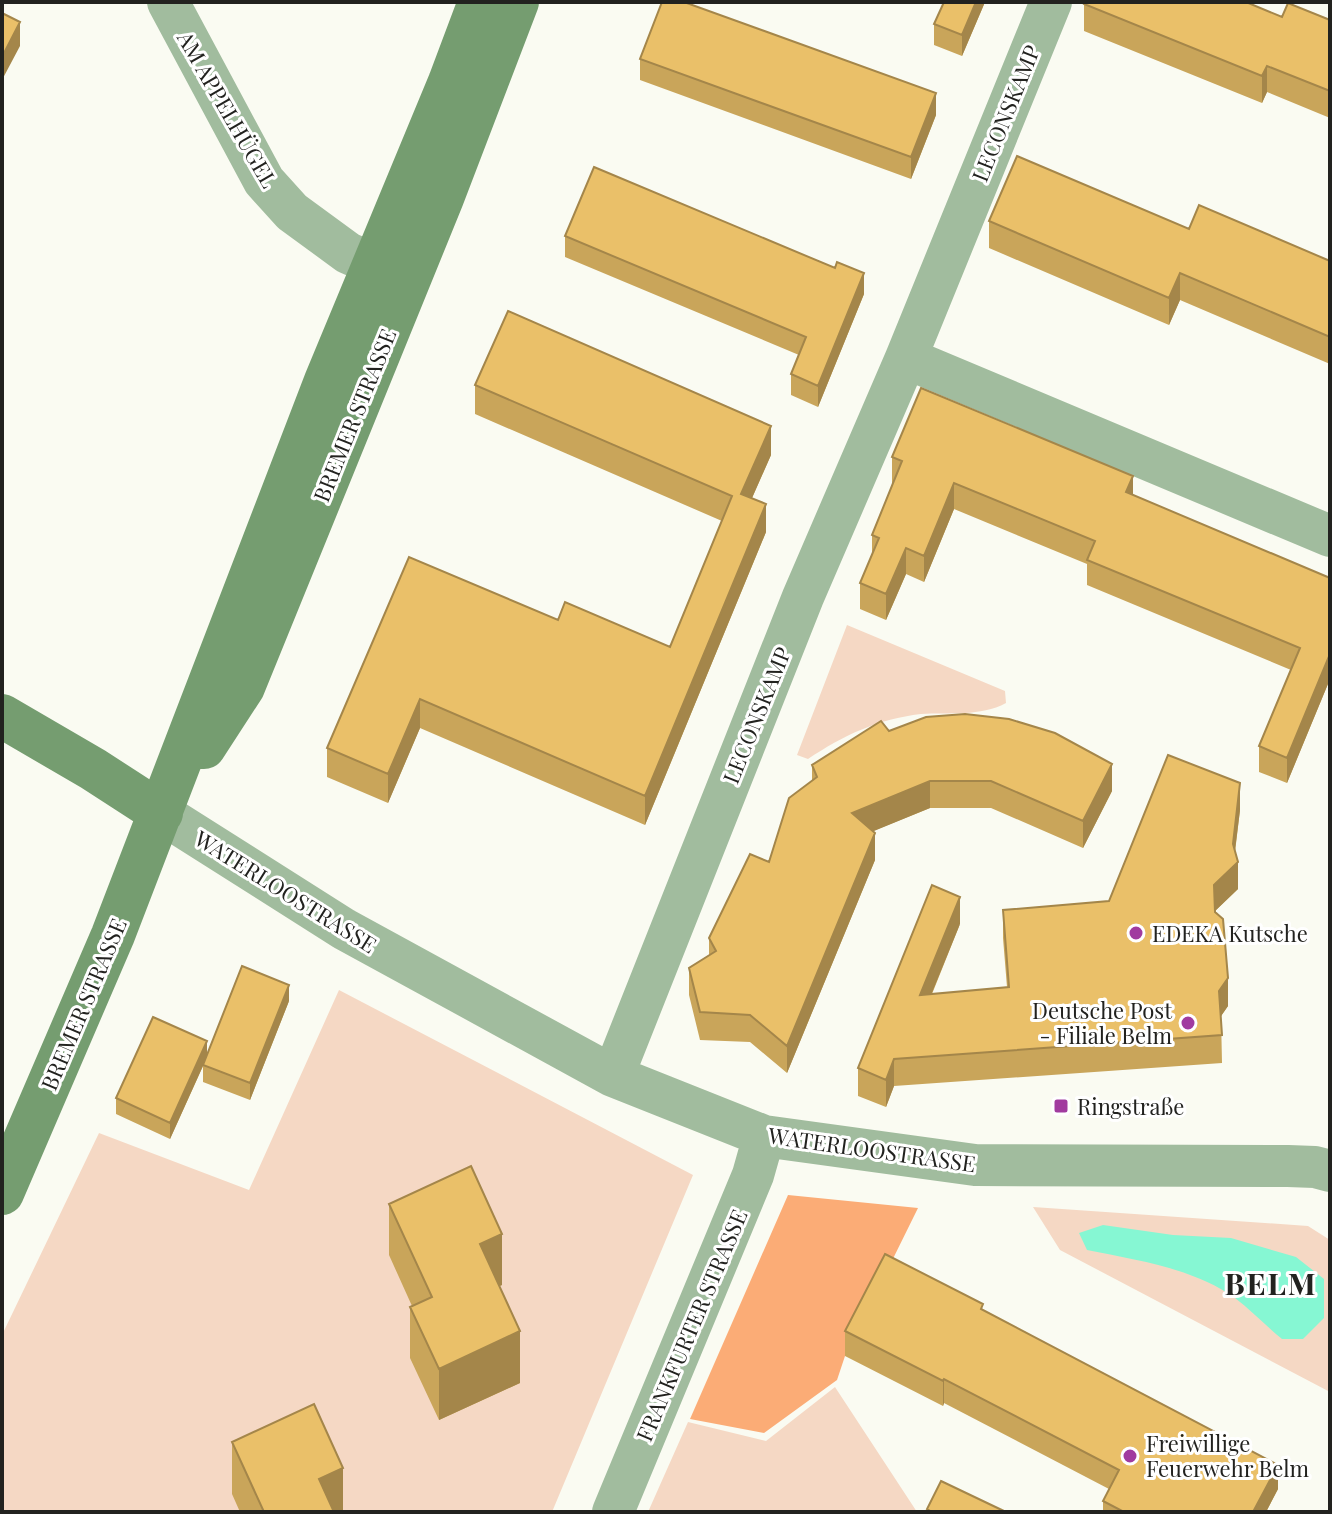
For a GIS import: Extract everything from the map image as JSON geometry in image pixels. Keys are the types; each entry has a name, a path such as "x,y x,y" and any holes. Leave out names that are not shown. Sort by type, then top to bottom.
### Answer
{"street":[{"name":"AM APPELHÜGEL","path":"168,2 264,181 292,212 348,253 373,264"},
{"name":"BREMER STRASSE","path":"161,813 243,687 442,198 517,2"},
{"name":"LECONSKAMP","path":"613,1076 803,597 906,358 1051,2"},
{"name":"BREMER STRASSE","path":"2,1193 113,935 326,381 450,82 476,10"},
{"path":"906,358 1330,536"},
{"path":"2,716 161,813"},
{"name":"WATERLOOSTRASSE","path":"161,813 344,929 613,1076 764,1136 975,1165 1315,1167 1330,1171"},
{"name":"FRANKFURTER STRASSE","path":"613,1512 753,1175 764,1136"}],"shaded area":[{"path":"847,625 1005,691 1006,703 975,712 921,714 890,720 848,736 808,759 797,755"},
{"path":"339,990 693,1175 552,1512 2,1512 2,1335 99,1133 249,1190"},
{"path":"788,1195 918,1208 845,1356 837,1380 764,1433 690,1419"},
{"path":"1033,1207 1308,1226 1330,1240 1330,1392 1060,1250"},
{"path":"1103,1225 1173,1235 1231,1238 1296,1257 1324,1279 1324,1318 1303,1339 1282,1339 1235,1298 1201,1279 1164,1266 1087,1250 1079,1233"},
{"path":"835,1387 917,1512 648,1512 688,1422 766,1441"}],"building":[{"path":"662,2 684,2 936,93 911,157 640,59"},
{"path":"944,2 976,2 962,35 934,24"},
{"path":"1085,2 1246,2 1282,17 1288,3 1330,20 1330,91 1267,66 1262,76"},
{"path":"2,13 20,22 2,57"},
{"path":"1017,156 1189,229 1199,205 1330,261 1330,337 1180,273 1169,298 989,221"},
{"path":"594,167 835,268 837,262 864,273 818,386 791,374 806,337 565,236"},
{"path":"508,311 771,426 741,494 766,504 645,796 420,699 388,774 327,748 409,557 558,620 565,602 670,647 732,496 475,385"},
{"path":"921,388 1133,476 1126,492 1330,578 1330,654 1287,758 1259,746 1300,648 1087,560 1095,541 954,483 924,556 906,548 886,594 860,583 879,538 872,535 902,461 892,457"},
{"path":"965,714 1009,719 1055,733 1112,764 1083,821 991,781 930,781 852,813 875,833 787,1046 750,1015 700,1012 689,968 716,951 709,938 750,854 769,862 789,798 817,777 812,765 881,721 889,731 926,717"},
{"name":"EDEKA Kutsche","path":"1168,755 1240,783 1233,844 1238,862 1214,885 1215,912 1223,919 1228,978 1219,991 1222,1035 894,1059 886,1080 858,1068 932,885 960,897 920,995 1009,987 1003,910 1109,901"},
{"path":"242,966 289,985 250,1083 203,1065"},
{"path":"153,1017 207,1041 170,1123 116,1098"},
{"path":"471,1166 502,1234 480,1244 520,1331 439,1369 410,1307 432,1297 389,1204"},
{"path":"885,1254 983,1304 981,1309 1278,1465 1253,1512 1124,1512 1103,1501 1119,1470 845,1331"},
{"path":"314,1404 343,1468 319,1479 334,1512 264,1512 232,1442"},
{"path":"941,1481 1006,1512 932,1512 927,1509"}],"place":[{"name":"EDEKA Kutsche","path":"1136,933"},
{"name":"Deutsche Post - Filiale Belm","path":"1188,1023"},
{"name":"Ringstraße","path":"1061,1106"},
{"name":"Freiwillige Feuerwehr Belm","path":"1130,1456"}],"district":[{"name":"BELM","path":"1271,1283"}]}
